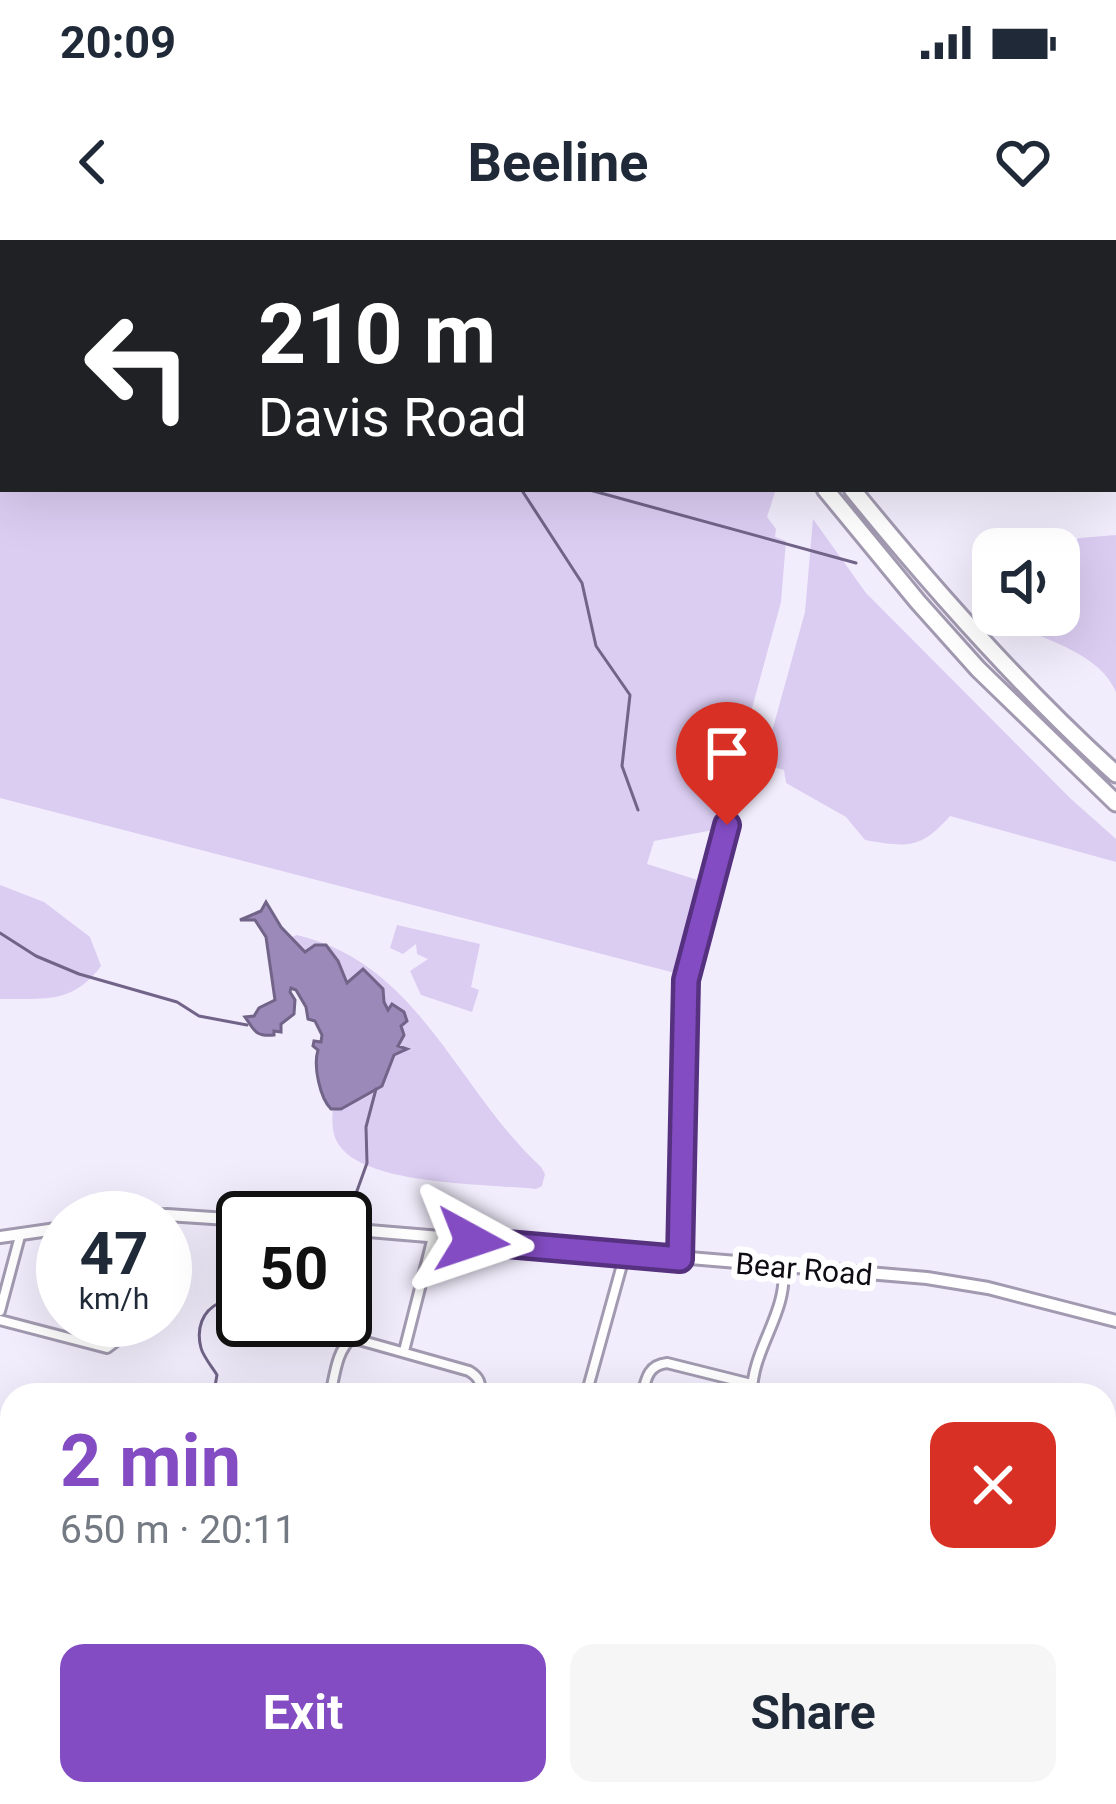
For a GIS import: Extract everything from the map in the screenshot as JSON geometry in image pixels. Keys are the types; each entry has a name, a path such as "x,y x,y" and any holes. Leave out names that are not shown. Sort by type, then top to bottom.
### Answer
{"highway":[{"path":"827,492 979,669 1116,803"},
{"path":"855,492 964,622 1116,774"}],"main road":[{"name":"Bear Road","path":"372,1232 956,1282 1116,1321"},
{"path":"0,1237 36,1233"}],"street":[{"path":"680,1259 686,980 727,825"},
{"path":"20,1236 0,1315 36,1326"},
{"path":"404,1352 433,1238"},
{"path":"589,1383 625,1254"},
{"path":"754,1383 782,1303 783,1266"},
{"path":"333,1383 340,1354 352,1338 470,1371 481,1383"},
{"path":"646,1383 650,1370 667,1363 730,1383"}],"shaded area":[{"path":"0,492 775,492 767,517 776,529 775,537 786,541 781,602 719,829 654,841 647,864 704,882 679,974 0,798"},
{"path":"813,519 866,593 1116,839 1116,862 950,816 930,835 912,843 865,840 846,817 786,783 784,770 763,764 805,612"},
{"path":"1116,535 1116,692 1089,660 1040,636 1080,636 1080,538"},
{"path":"0,885 44,902 90,937 101,966 90,979 56,997 0,999"},
{"path":"266,902 305,952 326,945 347,983 363,969 383,989 388,1010 392,1004 404,1012 407,1021 401,1026 404,1035 398,1046 407,1049 394,1055 382,1086 341,1109 331,1109 324,1097 317,1073 318,1050 313,1046 314,1041 321,1042 322,1035 315,1021 308,1019 296,990 290,992 294,1014 281,1024 281,1032 258,1033 245,1017 275,1000 266,937 255,920 240,920 261,911"},
{"path":"397,925 480,944 471,987 479,990 472,1012 421,995 410,971 428,959 417,954 416,944 403,954 390,948"},
{"path":"297,935 339,950 406,1001 511,1136 541,1167 545,1174 542,1186 408,1177 361,1163 345,1152 333,1128 334,1081 327,1046 286,939"}],"waterway":[{"path":"523,492 582,583 596,646 630,695 622,766 638,810"},
{"path":"597,492 856,563"},
{"path":"0,933 36,956 79,974 177,1002 199,1016 247,1025"},
{"path":"357,1191 367,1163 366,1127 376,1089"},
{"path":"216,1305 200,1328 202,1351 217,1375 216,1383"}],"route":[{"path":"472,1241 680,1259 686,980 727,825"}]}
